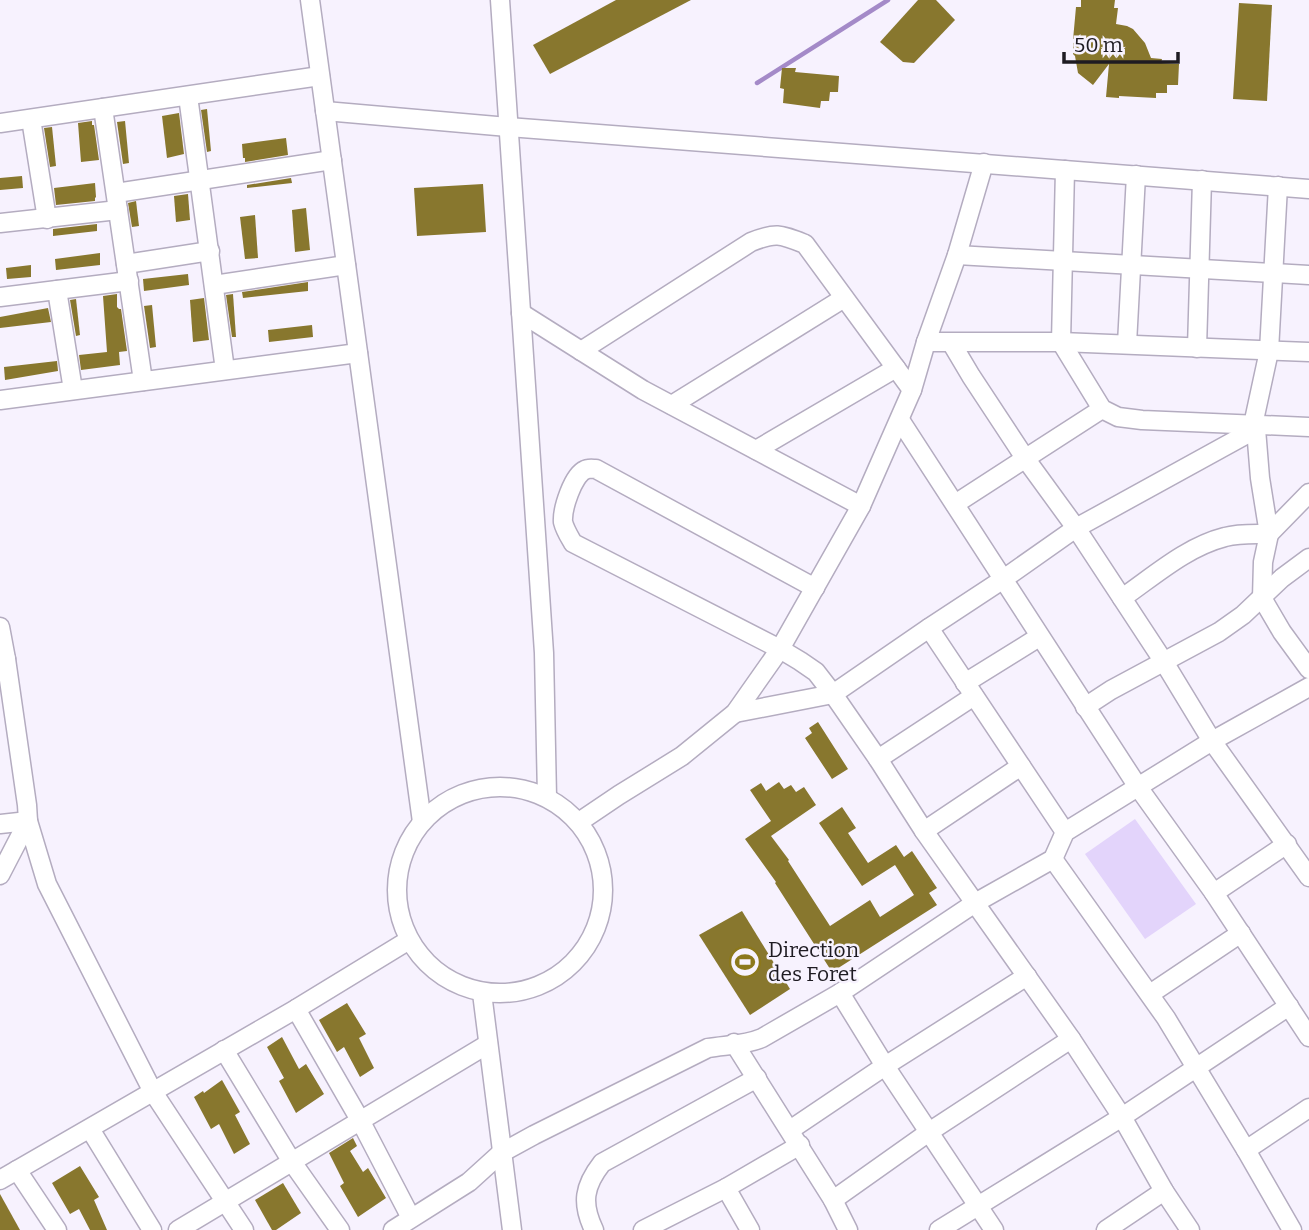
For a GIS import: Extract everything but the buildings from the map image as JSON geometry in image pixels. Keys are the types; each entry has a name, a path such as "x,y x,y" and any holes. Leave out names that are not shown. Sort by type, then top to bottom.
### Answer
{"street":[{"path":"310,0 422,822"},
{"path":"500,0 544,653 547,797"},
{"path":"0,123 320,76"},
{"path":"188,96 225,370"},
{"path":"103,108 143,381"},
{"path":"325,111 1309,189"},
{"path":"31,119 47,219"},
{"path":"0,223 47,219 201,180 332,160"},
{"path":"579,822 682,756 735,713 780,649 861,506 900,420 957,255 984,163"},
{"path":"1065,170 1060,342 1102,409 1118,416 1142,421 1309,427"},
{"path":"1127,344 1136,175"},
{"path":"1197,348 1202,180"},
{"path":"1278,186 1269,351 1254,427 1269,534 1263,562 1262,598 1309,669"},
{"path":"581,351 751,242 769,235 786,237 805,244 912,390"},
{"path":"0,297 57,290 210,251"},
{"path":"957,255 1309,275"},
{"path":"214,285 346,265"},
{"path":"57,290 73,390"},
{"path":"672,405 844,298"},
{"path":"521,313 643,390 861,506"},
{"path":"926,342 1060,342 1309,352"},
{"path":"952,344 1025,458 1076,528 1164,662 1212,741 1309,877"},
{"path":"0,400 358,353"},
{"path":"756,450 896,368"},
{"path":"955,504 1102,409"},
{"path":"900,420 1138,788 1214,893 1309,1037"},
{"path":"735,713 833,694 1076,528 1254,427"},
{"path":"815,588 597,469 586,469 578,475 565,503 563,519 573,542 780,649 816,672 1071,1039 1190,1230"},
{"path":"1122,598 1206,542 1228,536 1269,534 1309,493"},
{"path":"1085,707 1111,690 1219,632 1243,615 1282,578 1309,558"},
{"path":"0,627 28,821 47,884 153,1092 244,1230"},
{"path":"929,628 1065,832"},
{"path":"878,759 1039,637"},
{"path":"393,1230 416,1221 469,1182 501,1153 534,1135 708,1048 762,1038 840,993 975,903 1053,859 1065,832 1212,741 1309,688"},
{"path":"924,831 1021,766"},
{"path":"494,786 521,788 547,797 579,822 596,849 604,880 603,912 591,941 571,966 545,984 514,993 482,993 453,983 428,965 409,940 398,911 397,879 405,848 422,822 442,804 467,792 494,786"},
{"path":"0,824 28,821"},
{"path":"0,876 28,821"},
{"path":"1214,893 1287,844"},
{"path":"1053,859 1150,994 1292,1230"},
{"path":"1150,994 1241,933"},
{"path":"0,1180 296,1009 409,940"},
{"path":"643,1230 667,1225 726,1188 885,1066 1027,976"},
{"path":"482,993 512,1230"},
{"path":"840,993 993,1230"},
{"path":"939,1230 1122,1117 1289,1006"},
{"path":"296,1009 416,1221"},
{"path":"833,1200 929,1132 1071,1039"},
{"path":"734,1043 795,1137 848,1230"},
{"path":"178,1230 488,1044"},
{"path":"224,1050 292,1161 340,1230"},
{"path":"594,1230 587,1216 587,1188 602,1163 757,1079"},
{"path":"1246,1150 1309,1108"},
{"path":"90,1129 152,1230"},
{"path":"17,1170 57,1230"},
{"path":"726,1188 750,1230"},
{"path":"1106,1230 1164,1191"}],"shaded area":[{"path":"1135,819 1196,904 1145,939 1085,854"}],"waterway":[{"path":"757,83 888,0"}],"place":[{"name":"Direction des Foret","path":"745,962"}]}
